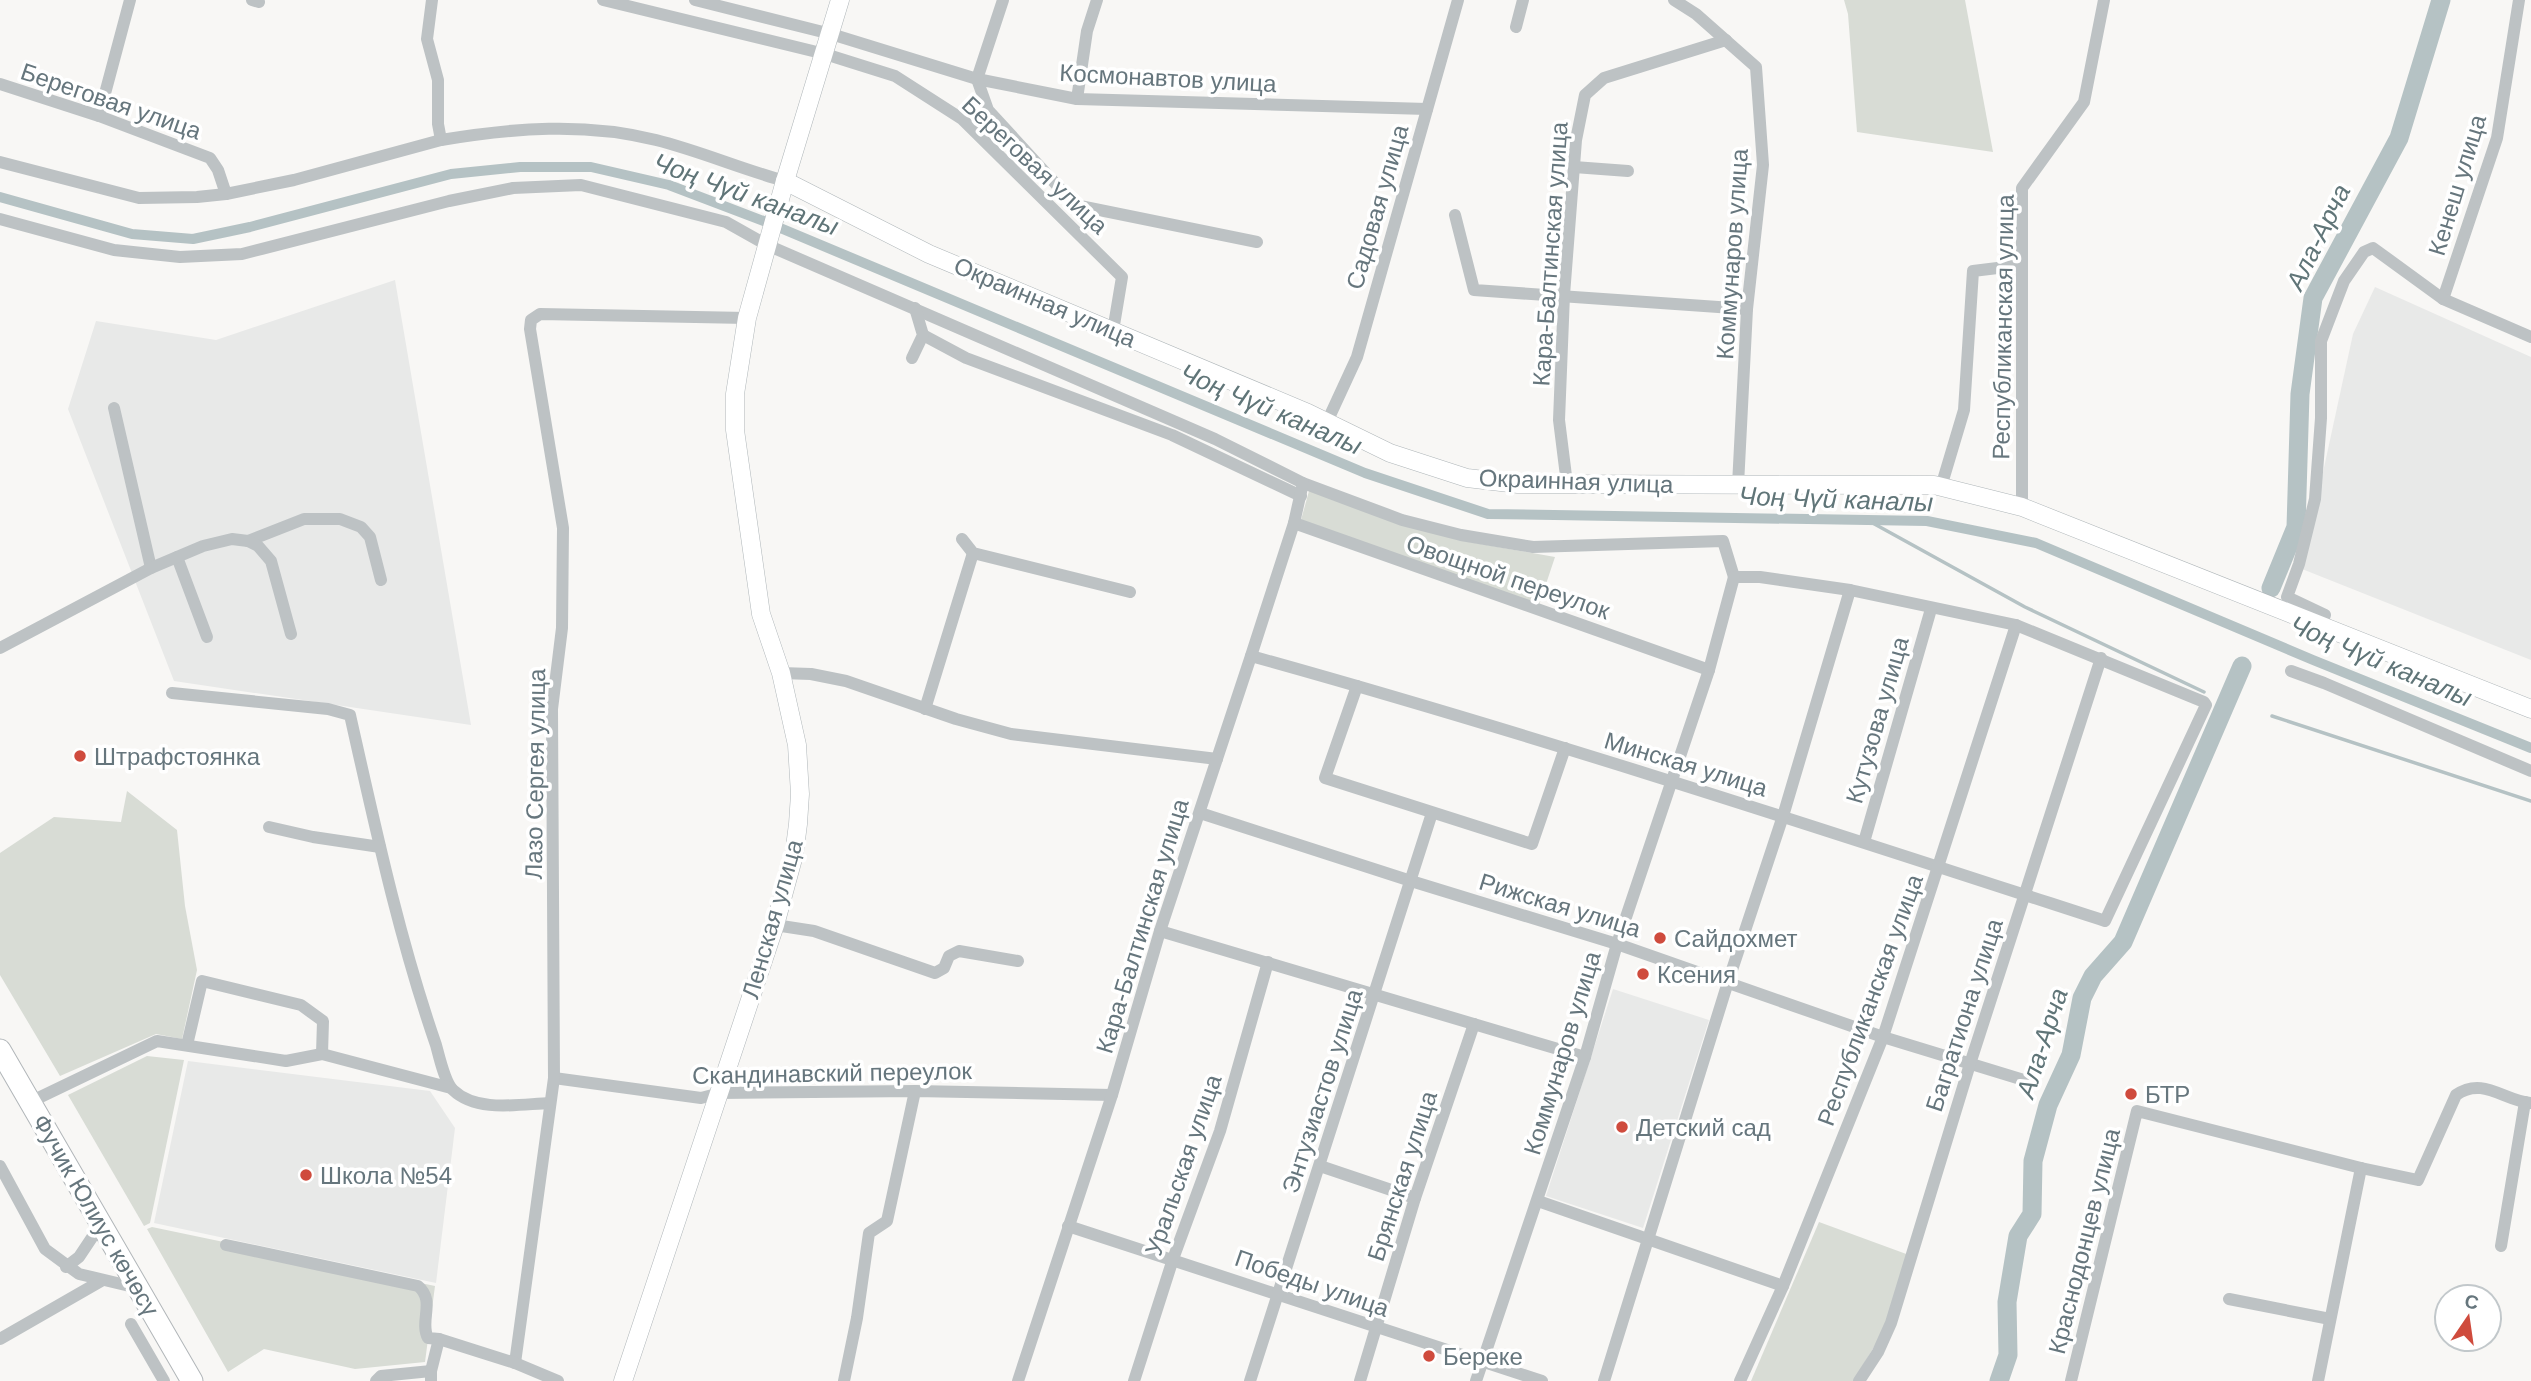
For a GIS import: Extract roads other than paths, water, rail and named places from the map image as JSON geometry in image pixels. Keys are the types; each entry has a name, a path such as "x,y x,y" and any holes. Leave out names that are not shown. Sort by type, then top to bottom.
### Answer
{"main road":[{"name":"Фучик Юлиус көчөсү","path":"0,1050 192,1381"}],"street":[{"path":"99,116 130,0"},
{"path":"432,0 427,39 438,80 438,124 442,140"},
{"path":"603,0 825,54"},
{"name":"Космонавтов улица","path":"695,0 831,34 977,79 1076,99 1427,109"},
{"name":"Ленская улица","path":"623,1381 775,925 794,855 800,794 797,745 781,673 761,614 736,430 735,394 747,317 840,0"},
{"path":"977,79 1003,0"},
{"path":"1076,99 1087,31 1097,0"},
{"name":"Садовая улица","path":"1327,422 1357,357 1458,0"},
{"path":"1516,27 1523,0"},
{"name":"Коммунаров улица","path":"1674,0 1696,14 1756,67 1763,165 1747,309 1738,485"},
{"name":"Республиканская улица","path":"2022,507 2022,188 2084,102 2104,0"},
{"name":"Кенеш улица","path":"2443,299 2497,138 2519,0"},
{"name":"Кара-Балтинская улица","path":"1567,484 1559,420 1564,295 1576,140 1585,95 1604,78 1726,40"},
{"name":"Береговая улица","path":"825,54 895,76 962,119 1122,277 1113,331"},
{"name":"Береговая улица","path":"977,79 988,110 1075,205 1257,242"},
{"name":"Береговая улица","path":"0,84 99,116 209,158 218,170 226,194"},
{"path":"0,162 139,198 226,194 294,180 442,140 498,130 553,127 655,140 784,184"},
{"path":"1574,167 1628,171"},
{"name":"Окраинная улица","path":"784,184 929,254 1327,422 1390,453 1467,478 1518,484 1934,485 2022,507 2531,709"},
{"path":"0,219 114,250 180,257 242,254 450,201 513,188 581,185 726,222 915,308 1216,439 1302,489"},
{"path":"1455,215 1474,290 1747,309"},
{"path":"2322,625 2325,615 2287,597 2299,564 2315,499 2321,418 2321,341 2344,281 2364,252 2373,248 2443,299 2531,337"},
{"path":"1941,487 1964,410 1973,271 2022,265"},
{"path":"912,358 923,335 915,308"},
{"name":"Лазо Сергея улица","path":"515,1363 554,1078 552,709 562,628 563,528 530,329 531,320 540,314 747,317"},
{"path":"923,335 966,358 1172,435 1302,489 1402,520 1461,535 1533,547 1723,541 1734,577 1760,577 1850,590 2016,625 2101,658"},
{"path":"114,408 151,568"},
{"name":"Кара-Балтинская улица","path":"1018,1381 1112,1095 1160,931 1294,523 1302,489"},
{"path":"248,541 304,519 340,519 361,527 370,537 381,580"},
{"name":"Овощной переулок","path":"1294,523 1709,670"},
{"path":"0,648 151,568 204,546 232,539 248,541 258,546 271,561 291,634"},
{"path":"962,539 974,553 1130,592"},
{"path":"925,709 974,553"},
{"path":"177,557 207,637"},
{"name":"Коммунаров улица","path":"1476,1381 1585,1057 1617,944 1709,670 1734,577"},
{"path":"1604,1381 1728,982 1783,816 1850,590"},
{"name":"Кутузова улица","path":"1864,842 1931,609"},
{"name":"Республиканская улица","path":"1740,1381 1783,1286 1884,1038 2016,625"},
{"name":"Минская улица","path":"1251,656 1672,781 2105,921 2206,705 2101,658"},
{"name":"Багратиона улица","path":"1859,1381 1878,1352 1891,1323 1970,1064 2101,658"},
{"path":"2291,671 2531,771"},
{"path":"781,673 811,674 846,681 925,709 1011,734 1217,759"},
{"path":"1357,686 1325,778 1532,844 1565,748"},
{"path":"172,692 328,709 350,716 380,847 420,1000 451,1088"},
{"name":"Рижская улица","path":"1200,813 1617,944 1884,1038 2027,1081"},
{"name":"Энтузиастов улица","path":"1250,1381 1432,813"},
{"path":"270,827 313,837 380,847"},
{"path":"775,925 814,931 935,973 944,968 949,956 959,951 1018,961"},
{"path":"1160,931 1585,1057"},
{"name":"Уральская улица","path":"1135,1381 1173,1259 1220,1131 1268,962"},
{"path":"187,1045 202,981 301,1005 323,1021 322,1054"},
{"name":"Брянская улица","path":"1360,1381 1415,1199 1474,1024"},
{"path":"30,1102 158,1041 286,1060 322,1054 451,1088 470,1101 488,1104 550,1103"},
{"name":"Скандинавский переулок","path":"554,1078 701,1098 720,1093 915,1091 1112,1095"},
{"path":"2318,1381 2361,1168 2418,1180 2456,1095 2464,1089 2480,1087 2528,1103 2501,1246"},
{"path":"844,1381 857,1318 869,1233 887,1221 915,1091"},
{"name":"Краснодонцев улица","path":"2071,1381 2137,1111 2361,1168"},
{"path":"0,1166 45,1249 79,1275 138,1288"},
{"path":"1320,1166 1415,1199"},
{"path":"1538,1201 1783,1286"},
{"path":"66,1267 79,1257 101,1224"},
{"name":"Победы улица","path":"1068,1226 1542,1381"},
{"path":"226,1245 418,1286 423,1289 428,1306 425,1333 428,1338 515,1363 558,1381"},
{"path":"0,1339 101,1281"},
{"path":"2230,1300 2330,1320"},
{"path":"131,1324 164,1381"},
{"path":"376,1381 382,1376 431,1376 439,1339"}],"waterway":[{"name":"Ала-Арча","path":"2271,588 2296,527 2300,394 2313,298 2399,138 2441,0"},
{"name":"Чоң Чүй каналы","path":"0,197 132,234 193,239 250,227 451,174 520,167 591,167 669,185 766,222 1365,473 1488,514 1927,521 2036,543 2313,660 2531,748"},
{"path":"1869,521 2025,607 2204,692"},
{"name":"Ала-Арча","path":"1999,1381 2008,1355 2007,1302 2018,1236 2032,1214 2033,1161 2048,1105 2071,1055 2082,998 2093,976 2123,942 2242,666"},
{"path":"2272,716 2531,801"}],"place":[{"name":"Штрафстоянка","path":"80,756"},
{"name":"Сайдохмет","path":"1660,938"},
{"name":"Ксения","path":"1643,974"},
{"name":"БТР","path":"2131,1094"},
{"name":"Детский сад","path":"1622,1127"},
{"name":"Школа №54","path":"306,1175"},
{"name":"Береке","path":"1429,1356"}]}
